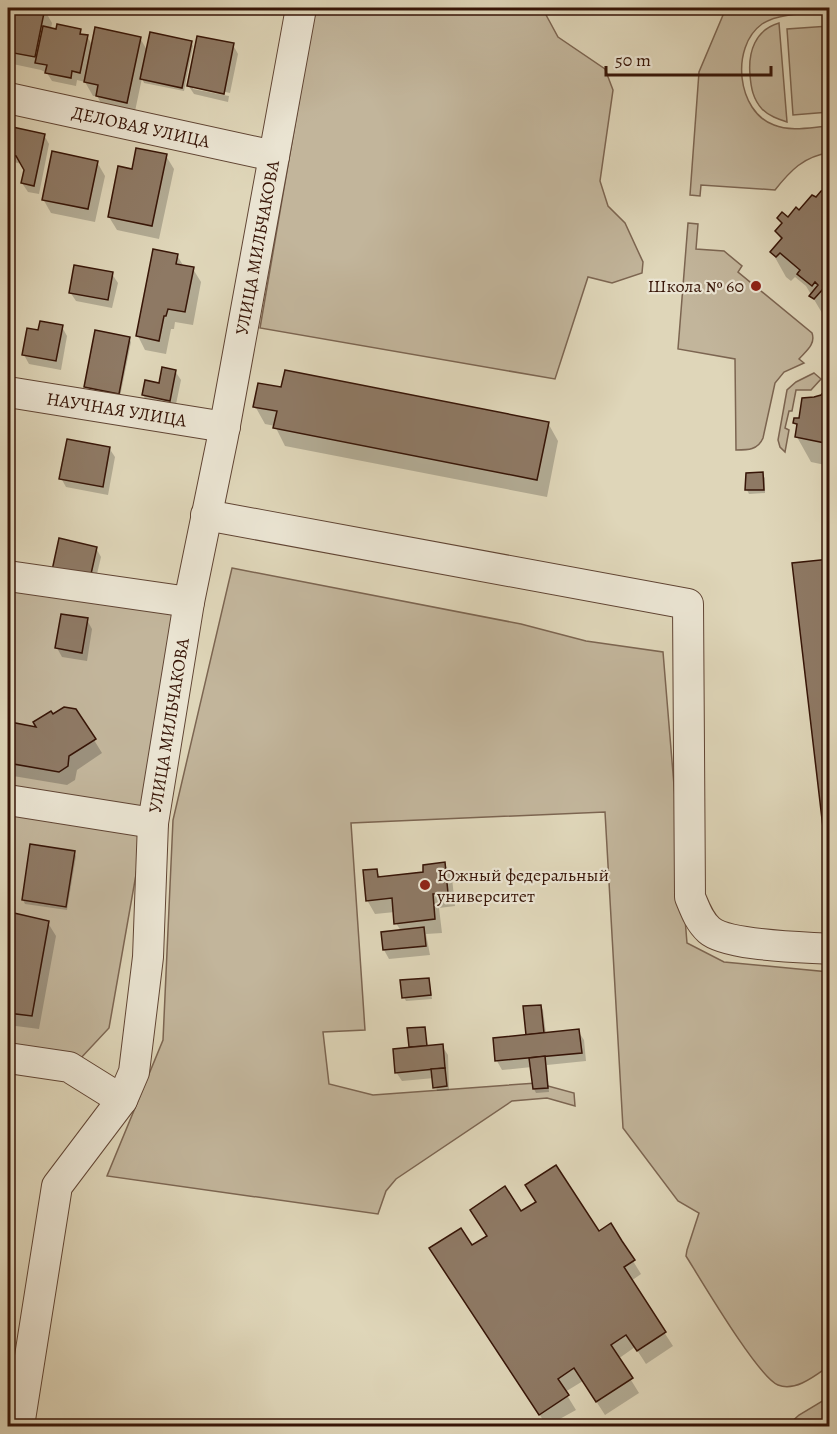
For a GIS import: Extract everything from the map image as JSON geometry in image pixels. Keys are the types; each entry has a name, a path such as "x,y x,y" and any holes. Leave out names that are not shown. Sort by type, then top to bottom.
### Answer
{"street":[{"name":"УЛИЦА МИЛЬЧАКОВА","path":"19,1426 57,1186 122,1100 134,1072 148,957 153,823 189,602 225,427 301,8"},
{"name":"ДЕЛОВАЯ УЛИЦА","path":"8,98 274,156"},
{"name":"НАУЧНАЯ УЛИЦА","path":"8,392 225,427"},
{"path":"206,515 688,604 690,897 698,918 710,931 729,939 830,949"},
{"path":"8,576 189,602"},
{"path":"8,800 153,823"},
{"path":"8,1058 69,1067 122,1100"}],"shaded area":[{"path":"315,8 546,8 545,13 558,37 605,69 613,90 600,181 608,206 625,223 643,262 642,273 612,283 588,277 555,379 260,328"},
{"path":"726,8 829,8 829,13 777,17 762,24 752,34 745,48 742,78 752,107 762,118 774,125 787,128 829,126 829,153 805,161 775,190 701,185 700,196 690,195 699,72"},
{"path":"779,23 787,122 771,115 759,105 753,93 750,75 750,58 755,43 764,31"},
{"path":"829,26 829,112 793,115 787,29"},
{"path":"688,223 698,224 696,249 724,251 742,266 738,272 812,333 813,341 799,359 804,363 784,372 775,383 761,442 745,450 736,450 735,359 678,349"},
{"path":"814,373 821,379 811,390 796,390 792,411 789,411 785,428 789,430 785,452 778,440 787,390 796,382"},
{"path":"232,568 521,624 586,641 663,652 687,943 724,962 829,972 829,1366 812,1378 785,1387 769,1378 757,1365 686,1256 699,1213 678,1201 623,1128 605,812 351,823 365,1030 323,1032 329,1084 373,1095 537,1083 574,1093 575,1106 547,1098 512,1101 396,1179 386,1191 378,1214 107,1176 163,1040 173,820"},
{"path":"8,586 182,613 109,1028 80,1059 8,1048"},
{"path":"829,1397 829,1426 787,1426 799,1415"}],"building":[{"path":"8,8 45,8 35,57 8,52"},
{"path":"57,24 81,29 80,34 88,35 80,73 72,71 71,78 45,73 47,65 35,63 43,26 56,29"},
{"path":"95,27 141,37 127,103 96,96 98,85 84,82"},
{"path":"150,32 192,41 182,88 140,79"},
{"path":"197,36 234,43 224,94 187,86"},
{"path":"8,126 45,134 34,186 21,183 24,170 16,156 8,154"},
{"path":"136,148 167,154 152,226 108,217 118,166 132,169"},
{"path":"52,151 98,161 88,209 42,200"},
{"path":"829,187 830,294 823,289 814,299 809,296 818,285 815,282 812,286 797,274 800,270 780,253 776,257 770,252 782,238 775,231 782,223 777,218 782,212 788,217 796,207 799,210 812,195 816,197"},
{"path":"153,249 178,254 176,264 194,267 185,312 168,309 164,316 159,341 136,336"},
{"path":"74,265 113,272 108,300 69,293"},
{"path":"40,321 63,325 56,361 22,355 27,328 38,330"},
{"path":"95,330 130,337 119,394 84,387"},
{"path":"828,365 830,366 830,444 795,437 797,424 793,423 794,418 799,418 802,398 821,395 828,387 823,383 829,377 823,371"},
{"path":"162,367 176,370 170,401 142,395 145,380 159,383"},
{"path":"285,370 549,422 537,480 273,428 277,411 253,407 258,383 281,387"},
{"path":"67,439 110,447 103,487 59,479"},
{"path":"763,472 764,490 745,490 746,473"},
{"path":"59,538 97,547 89,583 51,575"},
{"path":"830,559 830,879 829,879 792,563"},
{"path":"61,614 88,618 82,653 55,648"},
{"path":"64,707 76,709 96,739 69,756 68,766 59,772 8,763 10,722 36,727 33,722 51,711 53,714"},
{"path":"30,844 75,851 66,907 22,900"},
{"path":"445,862 448,893 433,894 435,919 394,924 392,898 366,901 363,870 377,869 378,877 423,872 423,865"},
{"path":"14,913 49,921 32,1016 8,1013 8,952"},
{"path":"424,927 426,946 383,950 381,932"},
{"path":"429,978 431,995 402,998 400,980"},
{"path":"541,1005 544,1033 526,1035 523,1006"},
{"path":"425,1027 427,1046 409,1047 407,1028"},
{"path":"579,1029 582,1053 495,1061 493,1038"},
{"path":"443,1044 445,1068 395,1073 393,1049"},
{"path":"545,1056 548,1088 533,1089 529,1058"},
{"path":"445,1068 447,1086 433,1088 431,1069"},
{"path":"556,1165 599,1231 611,1223 635,1260 624,1267 666,1332 637,1351 626,1335 611,1345 633,1378 596,1402 574,1368 558,1379 569,1395 539,1415 429,1248 461,1228 472,1245 487,1236 470,1210 505,1186 521,1211 536,1202 525,1185"}],"place":[{"name":"Школа № 60","path":"756,286"},
{"name":"Южный федеральный университет","path":"425,885"}]}
